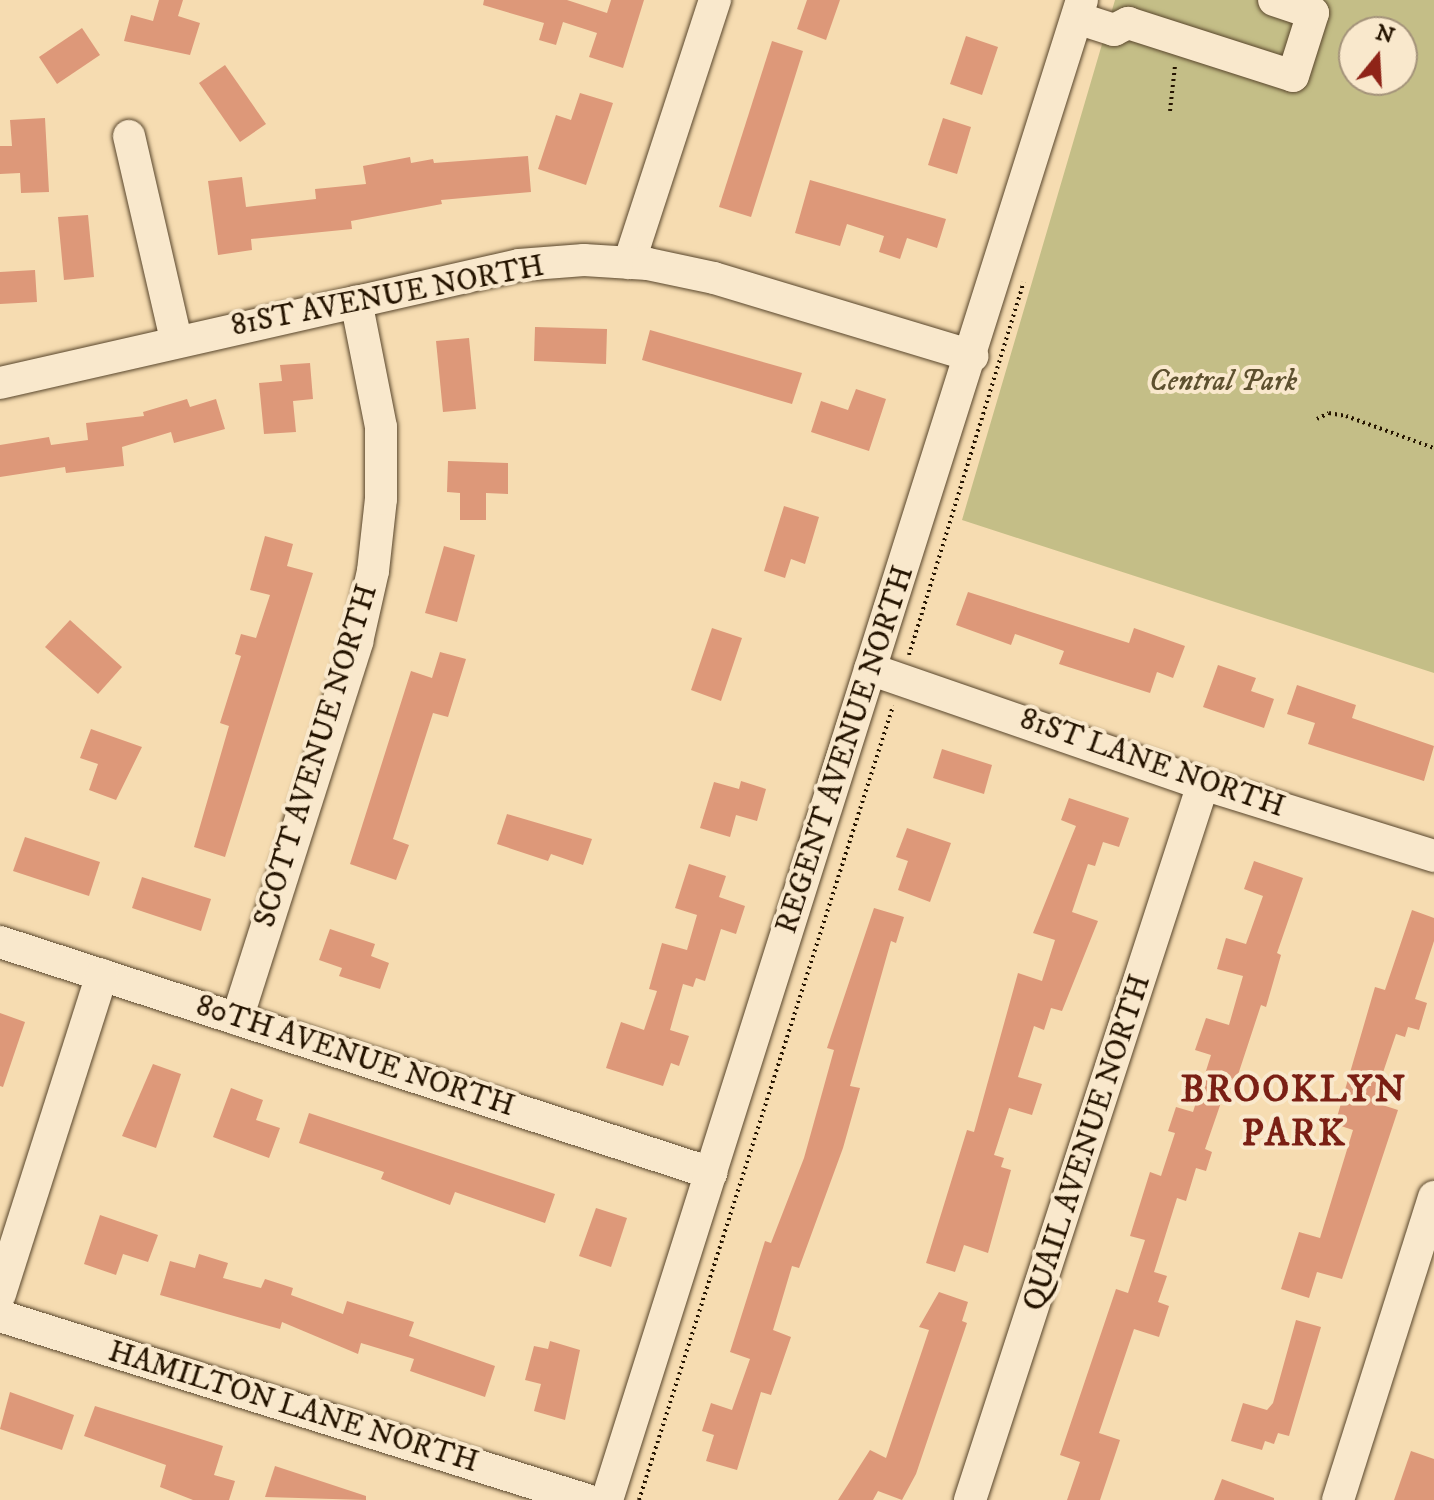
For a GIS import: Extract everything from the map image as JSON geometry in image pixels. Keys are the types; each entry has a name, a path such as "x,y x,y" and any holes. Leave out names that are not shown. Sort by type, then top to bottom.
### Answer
{"street":[{"path":"629,263 715,0"},
{"path":"1080,9 1114,30 1132,11 1181,40 1293,76 1313,13 1274,0"},
{"name":"REGENT AVENUE NORTH","path":"607,1500 1080,9"},
{"path":"129,136 176,340"},
{"name":"81ST AVENUE NORTH","path":"0,383 176,340 519,265 629,263 714,278 972,356"},
{"name":"SCOTT AVENUE NORTH","path":"237,1019 357,642 373,571 381,499 381,427 356,301"},
{"name":"81ST LANE NORTH","path":"870,669 1203,784 1434,856"},
{"name":"QUAIL AVENUE NORTH","path":"970,1500 1203,784"},
{"name":"80TH AVENUE NORTH","path":"0,942 711,1173"},
{"path":"0,1294 102,975"},
{"path":"1338,1500 1434,1197"},
{"name":"HAMILTON LANE NORTH","path":"0,1316 587,1500"}],"path":[{"path":"1170,111 1181,40"},
{"path":"905,666 1028,269"},
{"path":"1317,419 1329,413 1346,416 1434,448"},
{"path":"639,1500 896,694"}],"green space":[{"name":"Central Park","path":"1115,0 1434,0 1434,673 962,520"}],"building":[{"path":"159,0 183,0 178,16 200,23 190,55 124,41 131,15 153,21"},
{"path":"484,0 567,0 607,13 611,0 644,0 623,68 589,57 597,33 563,22 556,45 539,40 544,23 483,5"},
{"path":"807,0 840,0 826,40 797,29"},
{"path":"82,28 100,55 57,84 39,57"},
{"path":"966,36 998,47 982,95 950,84"},
{"path":"772,41 803,51 751,217 719,207"},
{"path":"225,65 266,124 240,142 199,83"},
{"path":"580,93 613,103 586,185 538,169 556,115 571,120"},
{"path":"45,118 49,192 21,193 20,173 0,174 0,146 12,146 10,120"},
{"path":"943,118 971,127 957,174 928,165"},
{"path":"528,156 531,192 441,200 442,204 351,221 352,229 251,239 252,250 218,255 208,181 242,177 246,207 316,199 315,189 366,184 363,166 410,157 411,163 433,159 434,163"},
{"path":"810,180 946,219 937,248 907,238 900,259 879,252 884,236 847,224 840,246 795,233"},
{"path":"88,215 94,277 64,280 58,217"},
{"path":"35,270 37,302 0,304 0,272"},
{"path":"535,327 607,329 606,364 534,361"},
{"path":"650,330 802,373 792,404 642,360"},
{"path":"469,338 476,409 443,412 436,341"},
{"path":"310,363 313,399 293,401 296,432 264,434 259,383 282,381 280,365"},
{"path":"856,389 886,399 869,451 811,432 821,401 848,410"},
{"path":"187,399 190,407 216,399 225,429 174,443 171,432 122,447 124,466 66,473 65,467 0,477 0,445 49,437 51,445 88,440 86,423 144,416 143,412"},
{"path":"448,461 508,463 508,494 486,493 486,520 460,520 460,493 447,492"},
{"path":"784,506 819,517 805,564 791,559 785,578 764,571"},
{"path":"265,536 293,544 287,566 313,573 225,857 194,847 229,726 220,723 241,656 235,654 241,634 256,638 270,595 250,590"},
{"path":"444,546 475,555 457,622 425,613"},
{"path":"968,592 1129,643 1134,628 1185,646 1173,678 1157,672 1150,693 1059,664 1064,651 1015,634 1011,645 956,625"},
{"path":"70,620 122,667 98,694 45,647"},
{"path":"712,628 742,638 721,701 691,690"},
{"path":"440,652 466,659 448,717 433,713 393,839 409,845 396,880 350,864 411,671 432,678"},
{"path":"1218,665 1256,678 1251,691 1274,699 1264,728 1203,707"},
{"path":"1297,685 1356,705 1352,718 1434,746 1424,781 1308,744 1315,723 1287,714"},
{"path":"91,729 142,747 116,800 89,790 98,764 80,758"},
{"path":"942,749 992,765 984,794 933,778"},
{"path":"741,781 766,789 757,821 736,815 730,837 700,828 714,782 739,789"},
{"path":"1069,798 1129,818 1119,847 1103,842 1095,866 1088,864 1072,912 1098,921 1062,1011 1051,1008 1044,1030 1034,1026 1018,1077 1042,1084 1032,1115 1009,1108 994,1155 1004,1158 1001,1167 1011,1170 988,1253 964,1245 955,1272 926,1263 967,1130 974,1132 1018,973 1042,981 1055,940 1033,933 1076,826 1061,820"},
{"path":"507,814 592,839 583,865 551,854 548,861 497,844"},
{"path":"907,828 951,843 930,902 898,890 908,861 896,857"},
{"path":"25,837 100,862 89,896 13,871"},
{"path":"1254,861 1303,878 1277,953 1281,955 1266,1007 1261,1005 1233,1090 1226,1088 1205,1149 1212,1152 1206,1171 1196,1168 1186,1201 1177,1198 1154,1272 1167,1276 1158,1302 1169,1306 1159,1337 1134,1329 1099,1433 1120,1440 1100,1500 1067,1500 1080,1462 1060,1455 1116,1289 1128,1293 1145,1240 1130,1236 1150,1172 1161,1176 1175,1133 1168,1131 1176,1107 1193,1112 1211,1055 1195,1050 1206,1018 1229,1025 1243,976 1217,969 1226,938 1246,944 1263,896 1244,889"},
{"path":"689,864 726,876 719,897 745,906 736,934 721,929 705,981 696,978 693,987 683,984 670,1030 689,1036 679,1066 671,1063 663,1086 606,1068 621,1022 644,1030 657,991 649,989 662,943 687,950 697,915 675,908"},
{"path":"142,877 211,899 201,931 132,908"},
{"path":"874,908 904,917 896,943 891,941 850,1086 860,1088 843,1148 799,1268 792,1266 773,1330 791,1337 771,1395 761,1392 737,1470 706,1461 714,1435 702,1431 711,1403 732,1410 750,1359 730,1352 765,1241 771,1243 804,1158 834,1050 827,1048"},
{"path":"1412,910 1434,918 1434,941 1415,999 1427,1003 1419,1030 1408,1027 1405,1037 1396,1034 1373,1102 1398,1110 1342,1279 1317,1272 1309,1298 1281,1289 1299,1232 1320,1238 1353,1130 1335,1124 1375,987 1385,990"},
{"path":"330,929 375,944 371,956 389,963 380,989 339,976 342,968 319,960"},
{"path":"0,1013 25,1022 3,1087 0,1086"},
{"path":"153,1064 181,1074 156,1148 122,1136"},
{"path":"231,1088 263,1100 256,1120 280,1128 269,1158 213,1137"},
{"path":"309,1113 555,1194 545,1223 455,1192 450,1205 381,1179 384,1172 299,1143"},
{"path":"596,1208 627,1218 611,1267 579,1256"},
{"path":"100,1215 158,1235 148,1262 123,1254 116,1275 84,1264"},
{"path":"199,1254 228,1263 223,1278 261,1288 265,1279 293,1288 291,1295 343,1314 347,1301 414,1322 409,1336 495,1366 485,1397 410,1371 414,1359 361,1343 358,1354 282,1322 280,1329 160,1295 170,1261 195,1268"},
{"path":"939,1292 968,1302 962,1321 967,1323 916,1474 902,1500 878,1491 873,1500 838,1500 870,1450 886,1458 929,1330 919,1327"},
{"path":"1296,1320 1321,1327 1289,1436 1278,1433 1274,1444 1265,1441 1262,1450 1231,1441 1243,1403 1267,1410 1273,1403"},
{"path":"550,1341 580,1350 565,1420 534,1411 541,1384 525,1380 534,1346 548,1349"},
{"path":"10,1392 74,1415 62,1450 0,1429"},
{"path":"95,1406 223,1446 214,1475 235,1481 229,1500 193,1500 160,1487 166,1465 84,1436"},
{"path":"1411,1451 1434,1459 1434,1500 1394,1500"},
{"path":"275,1466 366,1496 366,1500 265,1497"},
{"path":"1222,1479 1274,1498 1274,1500 1214,1500"}],"district":[{"name":"BROOKLYN PARK","path":"1294,1113"}]}
